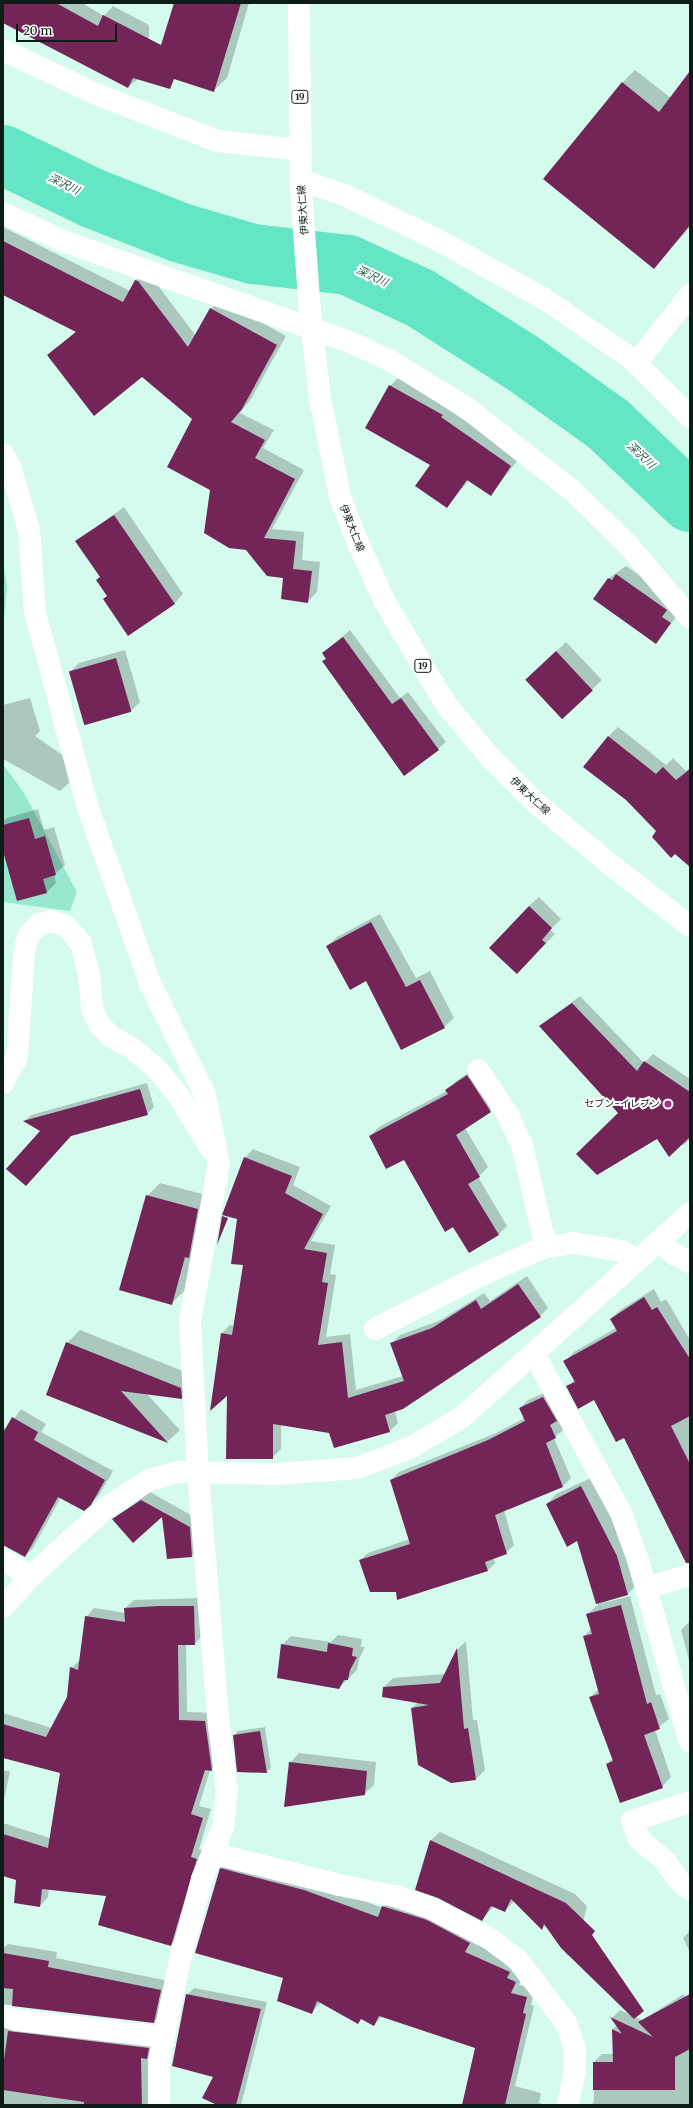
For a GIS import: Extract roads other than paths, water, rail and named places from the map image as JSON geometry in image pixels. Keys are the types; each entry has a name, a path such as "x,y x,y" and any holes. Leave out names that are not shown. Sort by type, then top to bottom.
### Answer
{"street":[{"name":"伊東大仁線","path":"299,3 301,185 311,322 320,398 341,500 384,600 449,708 488,755 535,802 612,866 690,926"},
{"path":"3,50 96,94 217,142 301,150"},
{"path":"301,185 344,195 449,246 543,298 636,363 690,417"},
{"path":"3,213 63,241 311,322 389,360 467,408 574,493 629,546 690,618"},
{"path":"636,363 690,295"},
{"path":"3,454 11,469 29,530 35,612 87,805 150,983 205,1095 220,1164 190,1321 198,1473 219,1726 227,1791 223,1827 202,1879 179,1965 159,2061 159,2105"},
{"path":"3,1083 17,1057 11,1035 28,936 39,924 51,921 66,926 81,942 89,974 92,1009 98,1024 110,1036 133,1049 157,1069 178,1094 220,1164"},
{"path":"478,1070 507,1113 522,1145 546,1247"},
{"path":"3,1608 31,1576 107,1506 149,1480 179,1472 276,1474 357,1468 410,1448 461,1418 534,1354 690,1212"},
{"path":"659,1241 674,1254 690,1262"},
{"path":"375,1329 473,1278 546,1247 574,1242 621,1251 638,1260"},
{"path":"534,1354 621,1513 646,1588 690,1742"},
{"path":"3,1560 31,1576"},
{"path":"646,1588 690,1575"},
{"path":"690,1802 632,1821 639,1839 665,1861 679,1881 690,1890"},
{"path":"212,1854 340,1885 395,1896 432,1909 490,1939 517,1959 566,2023 575,2049 574,2074 568,2105"},
{"path":"3,2016 16,2020 164,2037"}],"waterway":[{"name":"深沢川","path":"3,155 92,198 181,233 253,254 348,265 420,298 521,362 608,424 690,502"}],"place":[{"name":"セブン-イレブン","path":"668,1104"}]}
